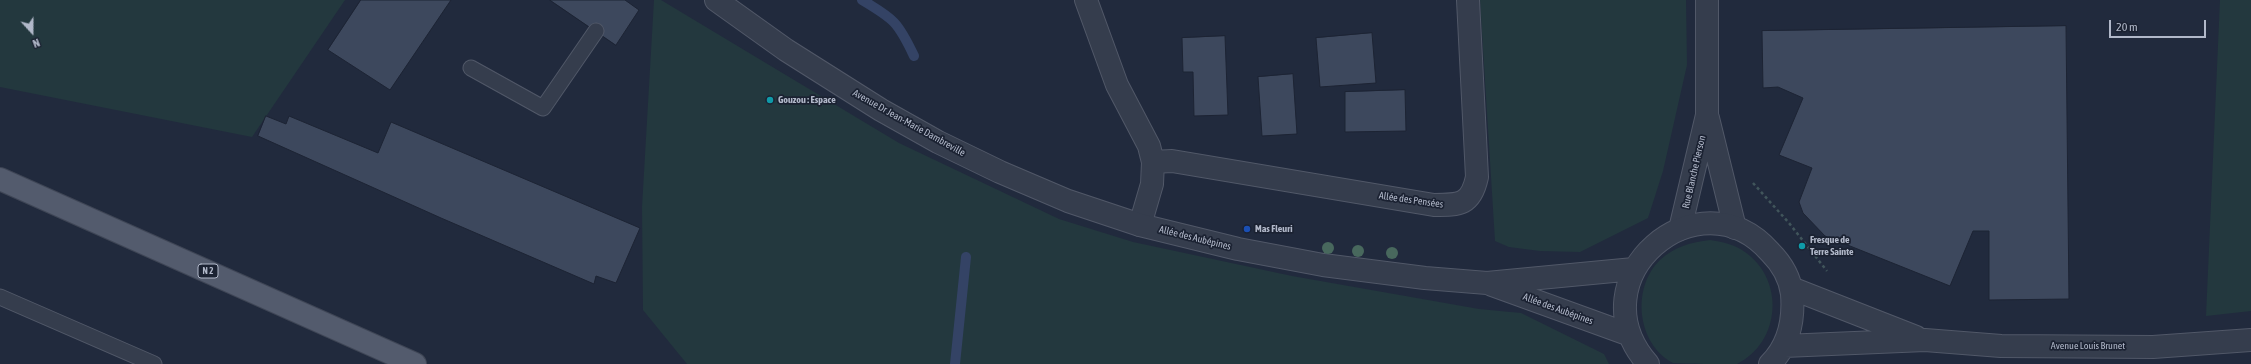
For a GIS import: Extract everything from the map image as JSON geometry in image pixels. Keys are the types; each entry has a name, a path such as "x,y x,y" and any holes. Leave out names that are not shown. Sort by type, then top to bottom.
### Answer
{"main road":[{"name":"N 2","path":"0,179 415,364"}],"street":[{"name":"Avenue Dr Jean-Marie Dambreville","path":"716,0 792,54 881,110 938,142 1000,172 1068,201 1140,225"},
{"path":"1086,0 1117,85 1149,146 1153,162 1152,184 1140,225"},
{"name":"Allée des Pensées","path":"1153,162 1172,161 1434,205 1452,205 1466,200 1474,193 1477,177 1468,0"},
{"name":"Rue Blanche Pierson","path":"1680,229 1707,115 1707,0"},
{"name":"Rue Blanche Pierson","path":"1707,115 1735,228"},
{"path":"1648,364 1640,355 1630,335 1625,314 1626,291 1634,270 1646,252 1662,238 1680,229 1708,223 1735,228 1761,241 1780,262 1791,288 1793,308 1790,327 1784,346 1770,364"},
{"name":"Allée des Aubépines","path":"1140,225 1238,249 1323,265 1425,278 1487,283 1634,270"},
{"name":"Allée des Aubépines","path":"1487,283 1630,335"},
{"name":"Avenue Louis Brunet","path":"1791,288 1925,340"},
{"name":"Avenue Louis Brunet","path":"1784,346 1925,340 2001,346 2153,347 2251,340"}],"lane":[{"path":"471,68 542,108 596,31"},
{"path":"0,296 154,364"}],"green space":[{"path":"0,0 345,0 252,137 0,87"},
{"path":"654,0 661,0 899,143 1059,219 1133,242 1292,276 1479,309 1521,313 1604,354 1609,364 687,364 643,310 642,207"},
{"path":"1480,0 1686,0 1687,65 1663,171 1648,218 1580,252 1540,251 1509,247 1495,241"},
{"path":"2220,0 2251,0 2251,311 2206,316"},
{"path":"1710,240 1737,247 1758,264 1767,278 1772,294 1772,310 1769,326 1762,341 1752,354 1737,364 1673,363 1661,354 1652,343 1645,329 1642,315 1642,300 1645,285 1651,272 1665,255 1683,246"}],"building":[{"path":"361,0 451,0 390,90 328,50"},
{"path":"550,0 625,0 639,10 616,45"},
{"path":"2066,26 2069,299 1989,300 1989,231 1973,231 1950,286 1825,236 1803,213 1799,202 1812,168 1779,155 1803,98 1778,87 1763,88 1762,31"},
{"path":"1372,33 1376,83 1320,87 1316,38"},
{"path":"1225,36 1228,115 1194,116 1193,72 1183,72 1182,38"},
{"path":"1293,74 1297,134 1262,136 1258,77"},
{"path":"1405,90 1406,131 1345,132 1345,92"},
{"path":"266,116 286,124 289,116 378,153 391,122 640,228 616,283 596,276 594,284 441,218 258,136"}],"waterway":[{"path":"862,0 894,22 904,36 914,56"},
{"path":"955,364 966,257"}],"place":[{"name":"Gouzou : Espace","path":"770,100"},
{"name":"Mas Fleuri","path":"1247,229"},
{"name":"Fresque de Terre Sainte","path":"1802,246"}]}
